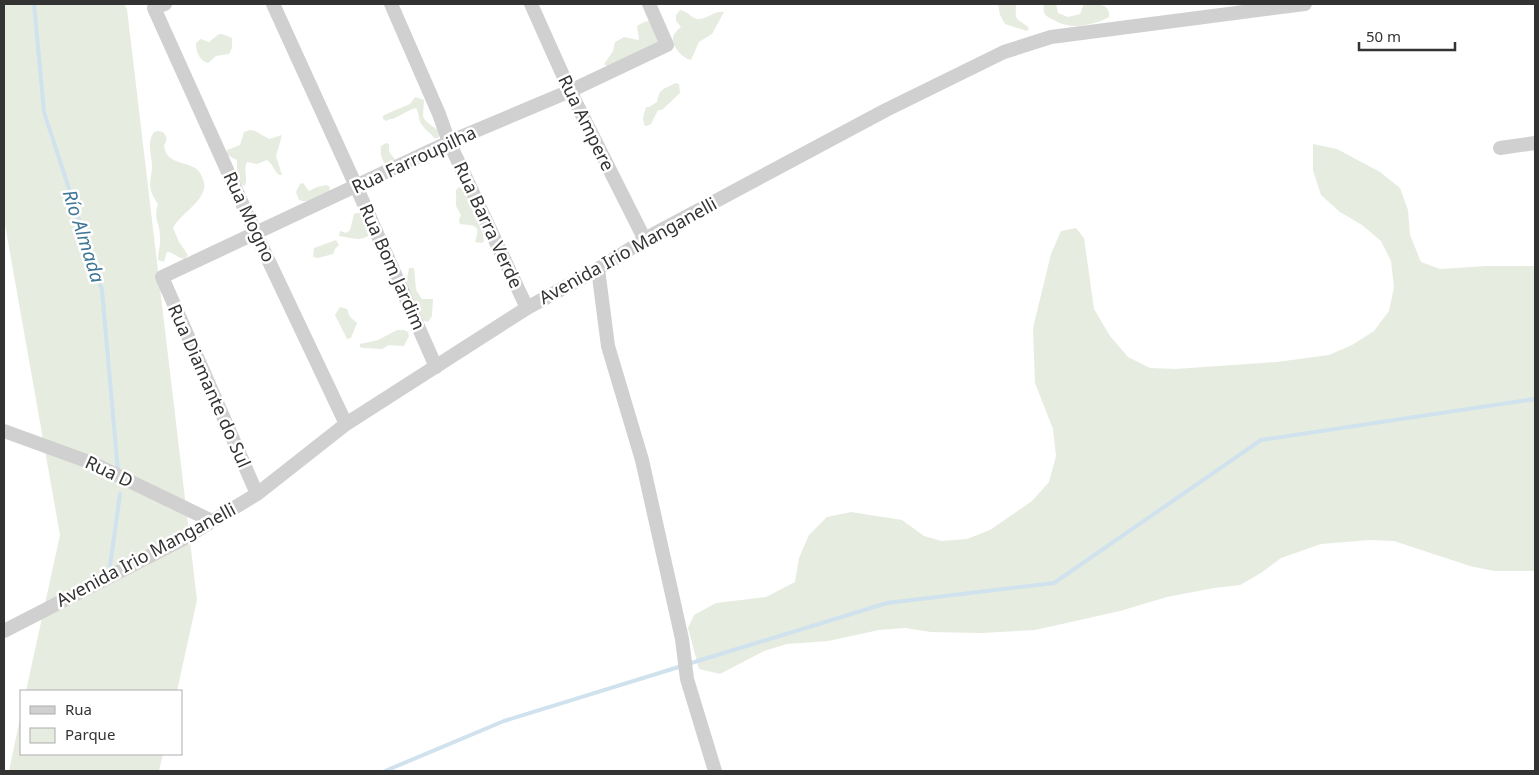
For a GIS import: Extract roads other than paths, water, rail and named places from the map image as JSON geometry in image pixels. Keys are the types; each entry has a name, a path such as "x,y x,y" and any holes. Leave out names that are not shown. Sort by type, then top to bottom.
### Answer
{"street":[{"name":"Rua Bom Jardim","path":"273,4 436,367"},
{"name":"Rua Barra Verde","path":"390,4 439,114 449,142 527,308"},
{"name":"Rua Ampere","path":"531,4 570,91 645,240"},
{"name":"Rua Farroupilha","path":"162,277 449,142 570,91 667,44 649,4"},
{"name":"Avenida Irio Manganelli","path":"4,631 183,539 257,494 346,424 527,308 598,269 645,240 886,110 1004,52 1051,37 1306,4"},
{"name":"Rua Mogno","path":"160,6 256,234 346,424"},
{"path":"1500,148 1535,143"},
{"path":"598,269 608,346 642,460 682,639 687,679 715,771"},
{"name":"Rua Diamante do Sul","path":"162,277 257,494"},
{"name":"Rua D","path":"4,431 92,463 212,521"}],"waterway":[{"name":"Río Almada","path":"34,4 44,112 102,290 118,471"},
{"path":"688,664 887,603 1054,583 1261,440 1535,399"},
{"name":"Río Almada","path":"110,566 120,494"},
{"path":"385,771 504,721 682,666"}]}
